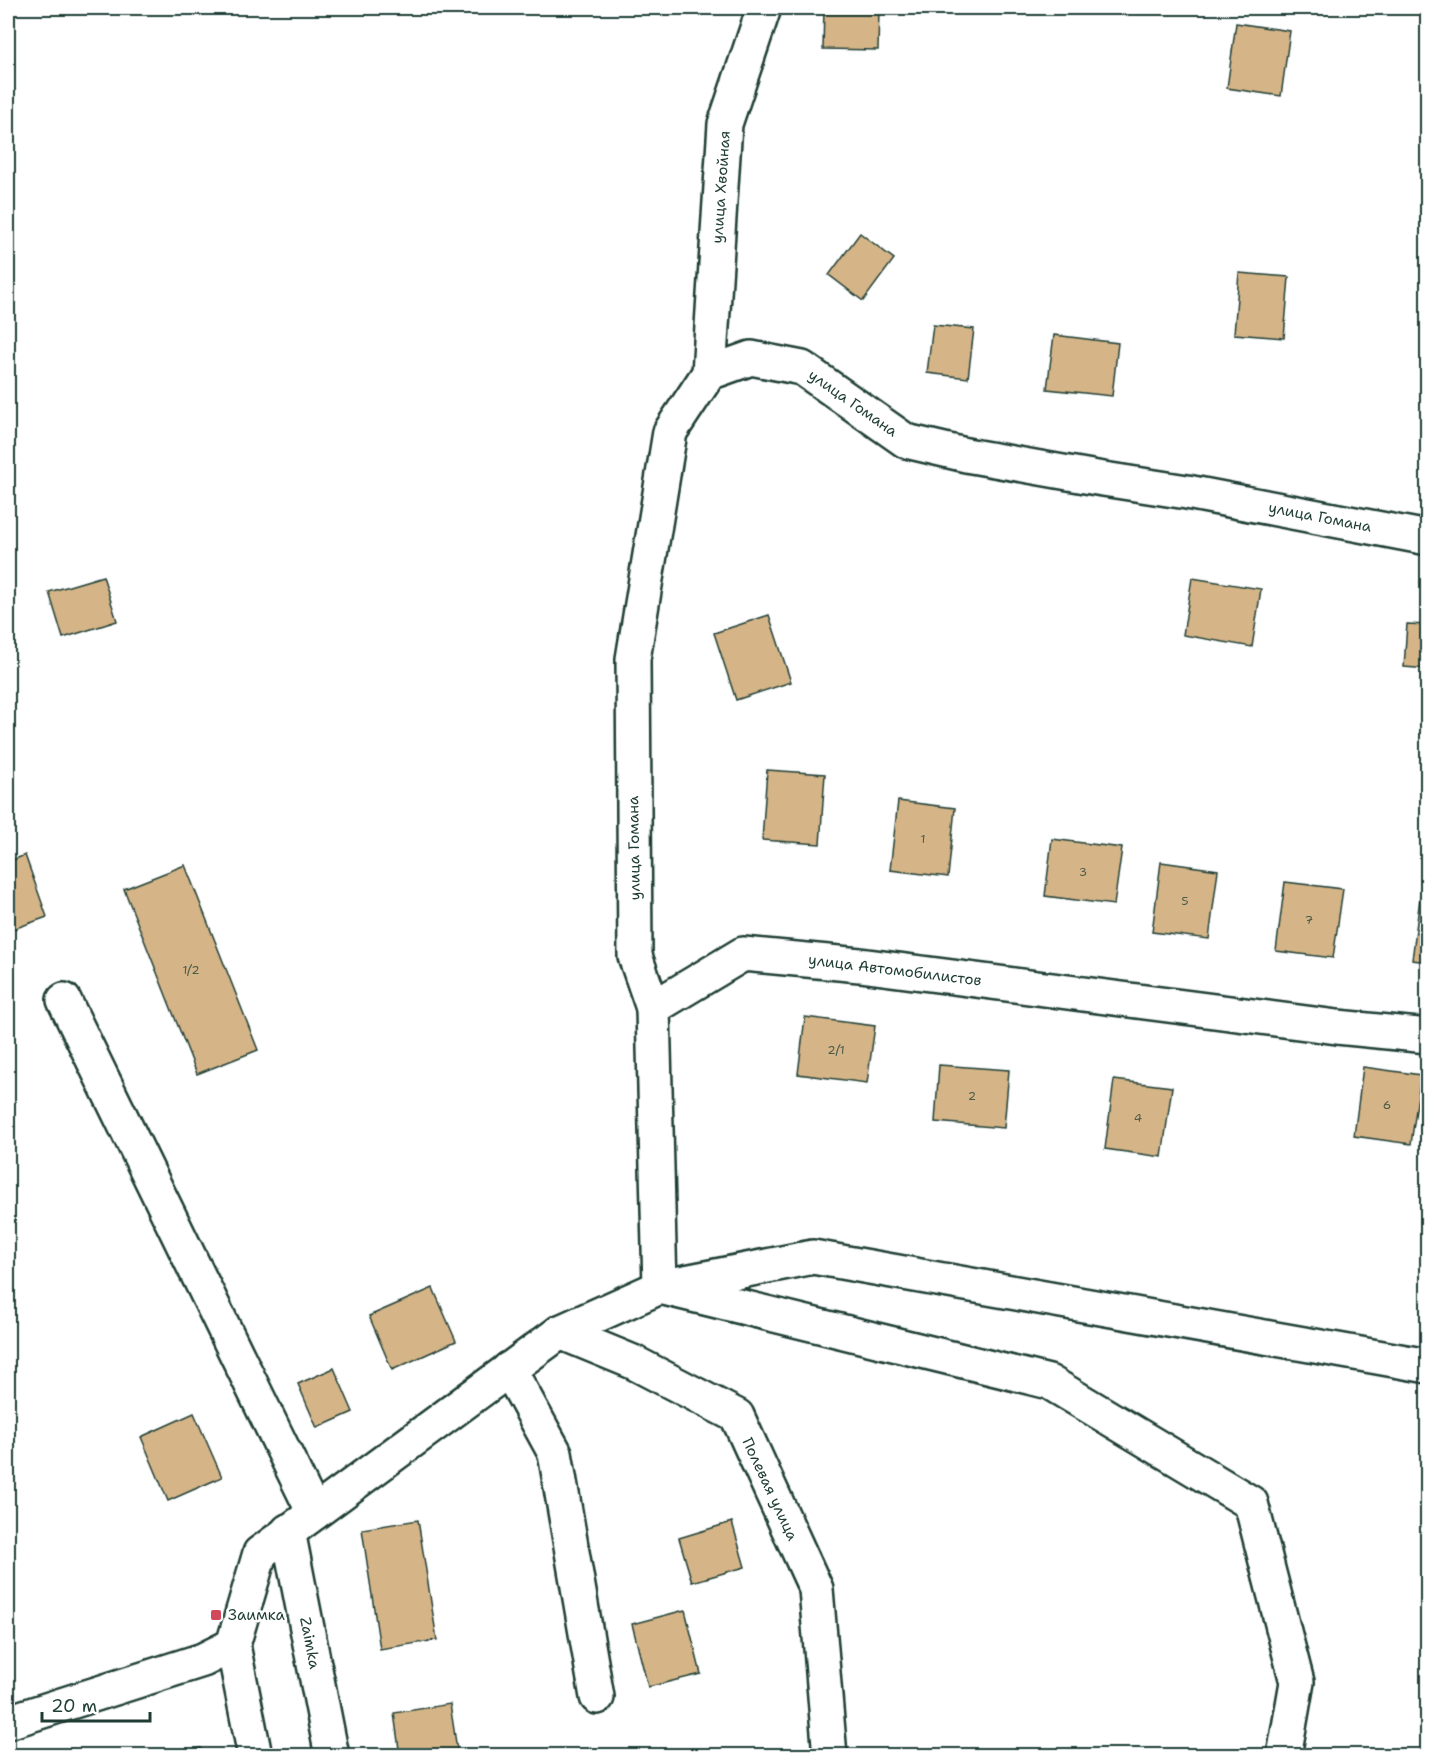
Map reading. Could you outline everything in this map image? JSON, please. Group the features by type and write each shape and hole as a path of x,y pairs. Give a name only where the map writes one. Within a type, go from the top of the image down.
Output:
{"street":[{"name":"улица Хвойная","path":"709,372 725,124 764,8"},
{"name":"улица Гомана","path":"652,1008 635,956 633,660 670,432 709,372 751,358 802,368 906,441 966,455 1187,492 1428,538"},
{"name":"улица Автомобилистов","path":"652,1008 743,954 860,965 1337,1027 1428,1036"},
{"path":"64,1000 314,1513"},
{"path":"652,1008 660,1287"},
{"path":"255,1755 233,1645 260,1553 560,1332 660,1287 813,1257 1428,1366"},
{"path":"660,1287 1050,1382 1251,1503 1297,1682 1284,1755"},
{"name":"Полевая улица","path":"560,1332 633,1362 736,1416 816,1589 830,1755"},
{"path":"509,1369 555,1453 597,1697"},
{"name":"Zaimka","path":"288,1531 332,1755"},
{"path":"8,1722 203,1660 233,1645"}],"building":[{"path":"824,8 879,8 878,50 823,49"},
{"path":"1236,23 1290,31 1281,96 1227,88"},
{"path":"860,233 894,259 863,301 829,275"},
{"path":"1239,273 1289,277 1284,338 1234,334"},
{"path":"933,325 974,329 968,378 927,373"},
{"path":"1054,335 1118,343 1112,396 1047,389"},
{"path":"103,576 117,621 63,638 49,592"},
{"path":"1192,578 1261,589 1252,647 1183,635"},
{"path":"769,615 791,682 736,700 714,633"},
{"path":"1407,624 1428,625 1428,669 1404,667"},
{"path":"767,770 825,774 820,844 762,840"},
{"path":"898,801 955,808 948,877 890,870"},
{"path":"1052,839 1122,848 1114,905 1045,896"},
{"path":"25,855 47,917 8,931 8,862"},
{"path":"1161,862 1218,870 1209,939 1152,932"},
{"path":"185,865 258,1050 197,1074 124,889"},
{"path":"1285,882 1343,889 1333,958 1276,951"},
{"path":"1421,890 1428,891 1428,962 1412,960"},
{"path":"805,1017 875,1026 867,1083 798,1074"},
{"path":"939,1065 1009,1070 1004,1128 935,1122"},
{"path":"1363,1067 1421,1075 1411,1144 1354,1136"},
{"path":"1114,1080 1172,1087 1162,1157 1105,1149"},
{"path":"433,1288 456,1341 392,1370 369,1316"},
{"path":"334,1368 353,1412 317,1428 298,1384"},
{"path":"194,1413 222,1477 168,1501 141,1437"},
{"path":"418,1520 437,1640 380,1649 362,1529"},
{"path":"732,1522 745,1567 692,1582 679,1538"},
{"path":"685,1610 701,1674 648,1687 632,1624"},
{"path":"450,1704 458,1756 400,1756 394,1713"},
{"path":"201,1748 202,1756 156,1756"}],"place":[{"name":"Заимка","path":"216,1615"}]}
